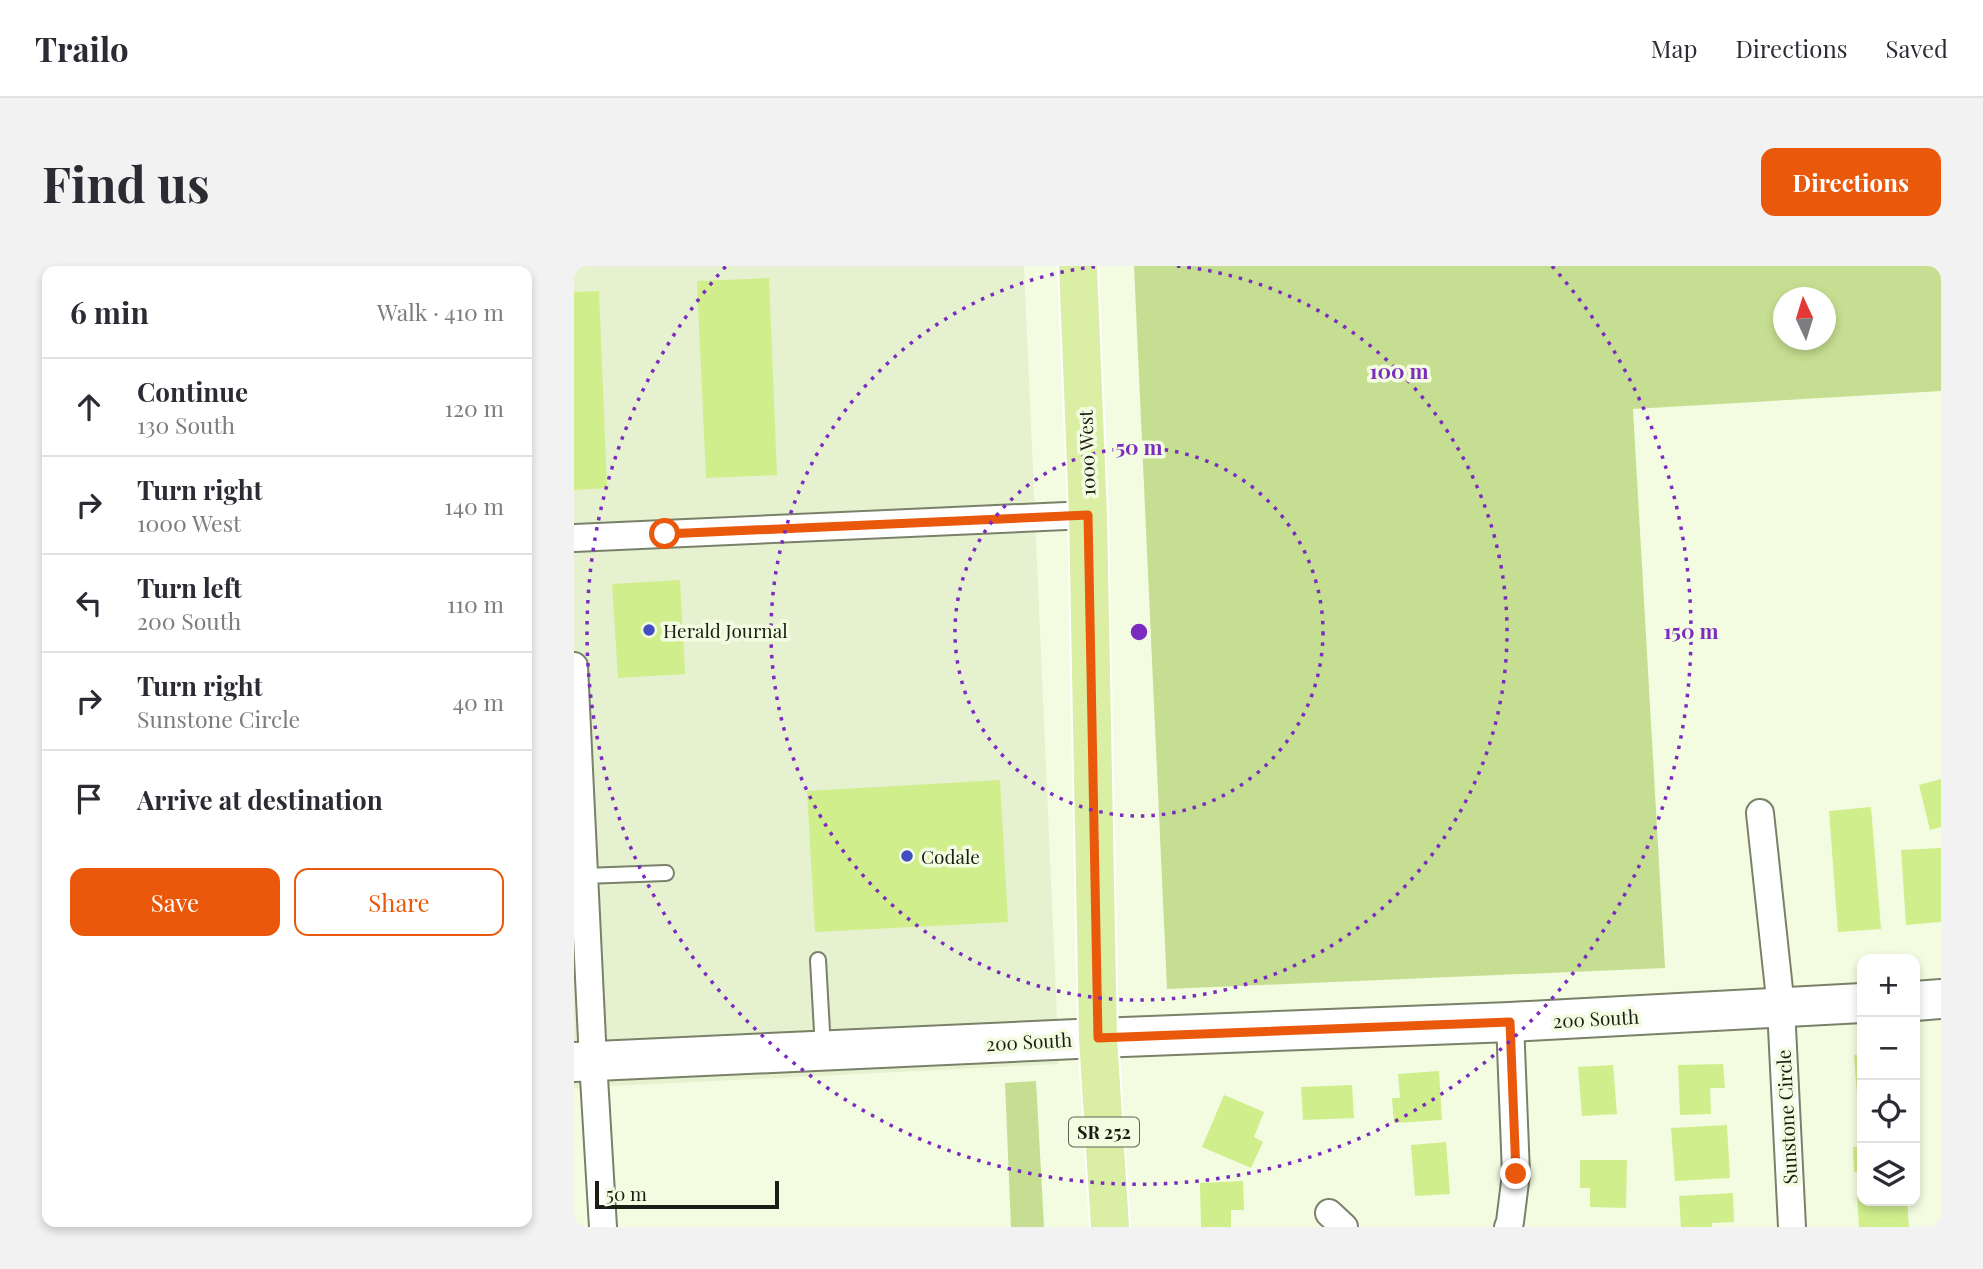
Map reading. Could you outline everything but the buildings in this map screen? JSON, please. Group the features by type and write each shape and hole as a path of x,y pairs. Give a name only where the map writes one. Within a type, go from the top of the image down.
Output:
{"main road":[{"name":"1000 West","path":"1078,266 1088,515 1098,1038 1110,1227"}],"street":[{"path":"574,538 1088,515"},
{"path":"574,666 584,876 583,1062 603,1227"},
{"name":"Sunstone Circle","path":"1760,813 1781,1008 1792,1227"},
{"path":"1920,1001 1941,999"},
{"name":"200 South","path":"583,1062 1510,1022 1857,1003"},
{"path":"1508,1227 1516,1174 1510,1022"}],"lane":[{"path":"584,876 666,873"},
{"path":"818,960 823,1051"}],"shaded area":[{"path":"574,266 1024,266 1059,1064 574,1088"}],"green space":[{"path":"1134,266 1941,266 1941,391 1633,409 1665,968 1167,989"},
{"path":"1036,1081 1044,1227 1011,1227 1005,1083"}],"place":[{"name":"Herald Journal","path":"649,630"},
{"name":"Codale","path":"907,856"}],"route":[{"path":"665,534 1088,515 1098,1038 1510,1022 1516,1174"}]}
